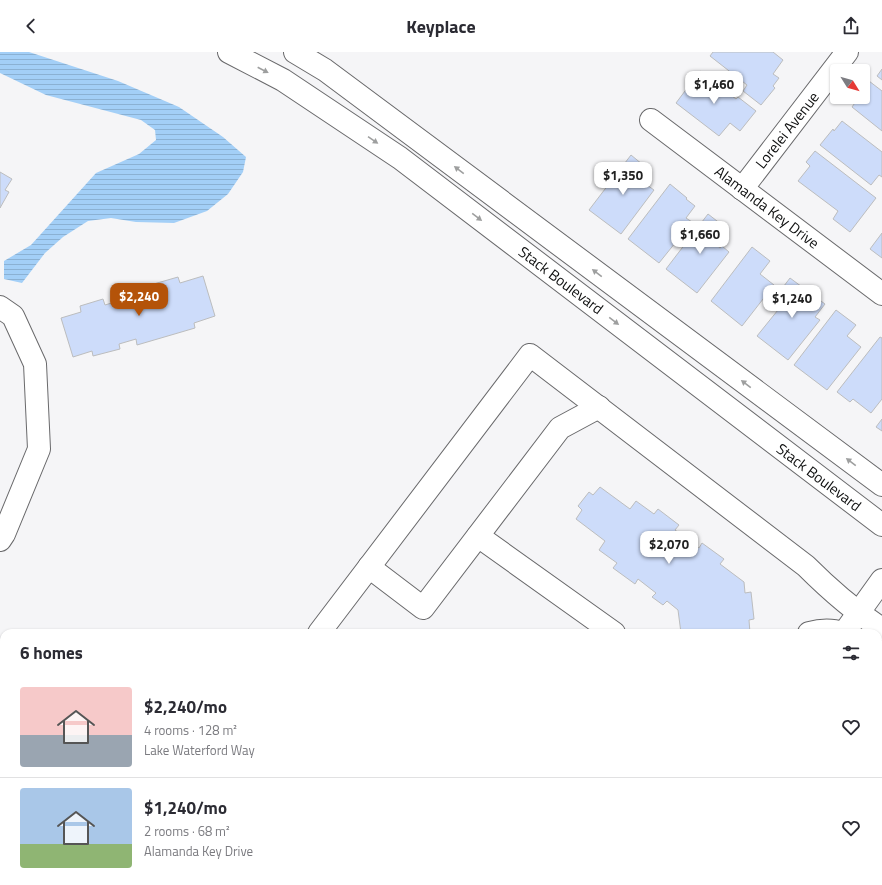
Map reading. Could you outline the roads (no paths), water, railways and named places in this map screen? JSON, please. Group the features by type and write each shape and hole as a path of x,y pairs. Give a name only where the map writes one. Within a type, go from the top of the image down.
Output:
{"street":[{"name":"Stack Boulevard","path":"229,52 283,80 400,158 882,525"},
{"name":"Stack Boulevard","path":"296,52 325,70 882,485"},
{"name":"Lorelei Avenue","path":"742,189 847,52"},
{"name":"Alamanda Key Drive","path":"651,120 882,294"},
{"path":"0,306 13,316 35,364 39,449 4,534 0,540"},
{"path":"322,629 530,355 806,566 858,613 880,629"},
{"path":"369,567 423,608 560,428 598,407"},
{"path":"478,536 608,629"},
{"path":"846,629 882,580"}],"water":[{"path":"0,52 29,52 118,81 179,107 223,137 246,157 243,172 228,194 207,211 174,223 136,222 111,218 88,221 63,237 45,253 22,283 4,279 4,261 31,245 96,173 139,154 156,140 155,130 141,120 46,95 0,73"}]}
